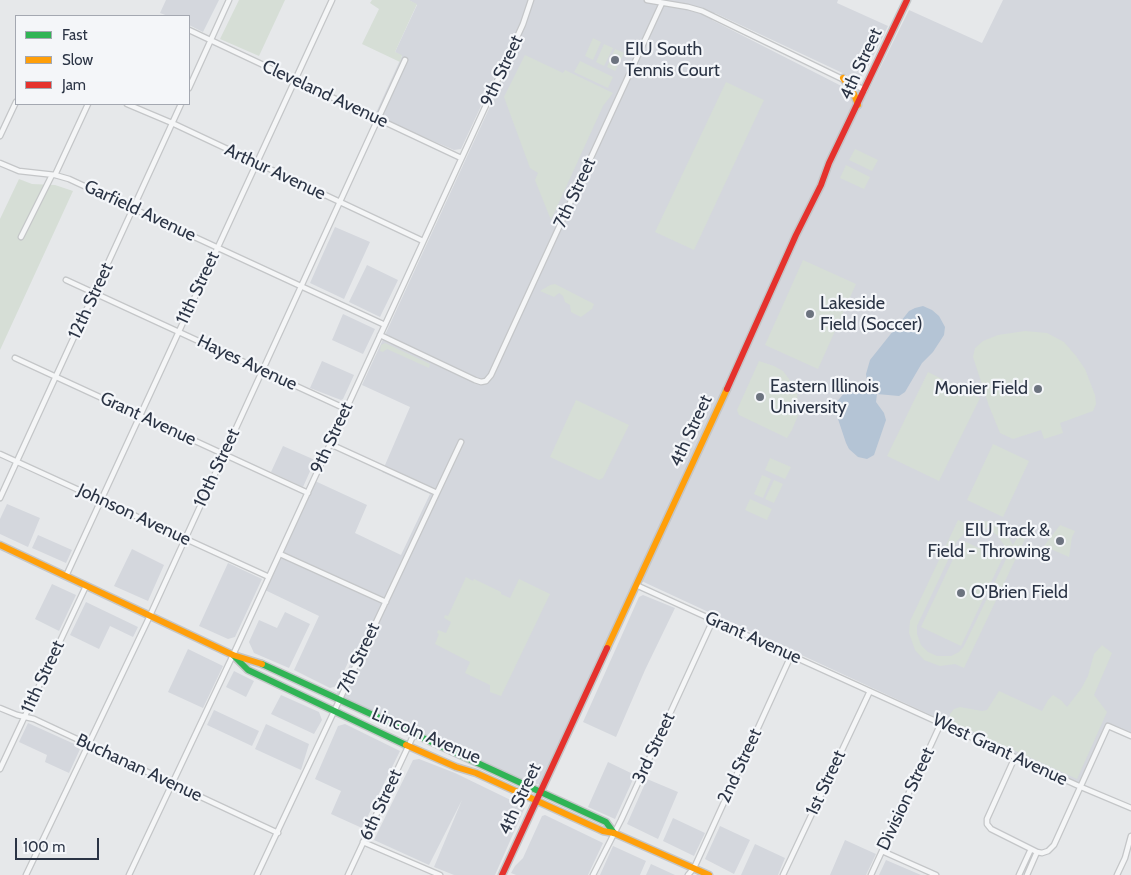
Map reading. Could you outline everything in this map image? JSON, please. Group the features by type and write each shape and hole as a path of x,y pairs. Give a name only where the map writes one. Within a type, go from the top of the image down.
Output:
{"main road":[{"name":"4th Street","path":"503,874 799,227 817,194 829,163 907,0"},
{"path":"843,78 854,94 858,105"},
{"name":"Lincoln Avenue","path":"0,545 233,655 255,661 606,822 614,833"},
{"name":"Lincoln Avenue","path":"233,655 248,670 335,712 456,767 476,773 603,831 614,833 709,875"}],"street":[{"path":"190,86 229,0"},
{"name":"11th Street","path":"66,576 294,78 332,0"},
{"name":"9th Street","path":"129,875 280,554 515,42 531,0"},
{"path":"647,0 702,11 865,90"},
{"name":"7th Street","path":"380,335 475,380 486,381 491,375 662,4"},
{"name":"Cleveland Avenue","path":"190,30 461,158"},
{"name":"10th Street","path":"26,875 150,616 405,60"},
{"path":"0,136 15,104"},
{"path":"21,237 88,105"},
{"name":"Arthur Avenue","path":"129,105 172,123 423,241"},
{"name":"12th Street","path":"0,498 181,105"},
{"name":"Garfield Avenue","path":"0,163 24,172 53,175 78,182 385,325"},
{"name":"Hayes Avenue","path":"66,280 346,409"},
{"name":"Grant Avenue","path":"15,358 308,493"},
{"name":"7th Street","path":"257,875 462,442"},
{"path":"330,444 437,492"},
{"name":"Johnson Avenue","path":"0,454 269,577"},
{"path":"280,554 386,602"},
{"name":"Grant Avenue","path":"636,585 870,690"},
{"name":"11th Street","path":"0,769 86,586"},
{"name":"3rd Street","path":"594,875 713,620"},
{"name":"2nd Street","path":"688,875 694,868 789,660 793,656"},
{"name":"West Grant Avenue","path":"870,690 1131,808"},
{"name":"1st Street","path":"783,875 870,690"},
{"name":"Buchanan Avenue","path":"0,708 34,719 278,833"},
{"name":"Division Street","path":"871,875 941,723"},
{"path":"1015,757 987,818 987,824 991,829 1037,852 1048,851 1054,845 1108,726 1131,736"},
{"name":"6th Street","path":"348,875 414,734"},
{"path":"1117,875 1125,858 1131,836"},
{"path":"364,842 440,875"},
{"path":"1019,875 1031,849"},
{"path":"882,851 936,875"},
{"path":"1027,875 1037,852"}],"shaded area":[{"path":"166,0 219,0 203,32 190,26 190,15 165,15 160,13"},
{"path":"239,0 285,0 259,56 220,39"},
{"path":"372,0 409,0 417,4 395,52 402,55 400,62 362,44 379,9 370,3"},
{"name":"Eastern Illinois University","path":"408,0 838,0 837,3 888,26 865,73 860,77 851,77 715,13 712,20 865,98 909,10 982,43 1003,0 1131,0 1131,734 1107,724 1080,784 635,578 540,784 530,785 336,695 356,651 352,654 337,686 330,688 294,670 319,616 265,590 315,481 367,505 355,533 401,555 430,494 382,472 410,407 362,385 516,50 509,46 461,149 454,150 382,119 375,115 402,56 395,52 417,5"},
{"name":"EIU South Tennis Court","path":"593,38 601,42 593,60 585,56"},
{"name":"EIU South Tennis Court","path":"604,44 613,48 604,66 596,62"},
{"name":"EIU South Tennis Court","path":"615,49 624,53 615,71 607,67"},
{"path":"525,55 563,73 565,70 613,93 603,106 551,220 535,180 538,173 530,168 504,97"},
{"path":"580,61 613,77 608,88 574,72"},
{"path":"726,82 764,100 694,250 655,232"},
{"path":"855,149 878,160 872,171 849,160"},
{"path":"846,165 870,177 864,189 840,178"},
{"path":"19,179 32,184 55,185 73,191 0,350 0,219"},
{"path":"335,227 370,242 344,299 310,283"},
{"name":"Lakeside Field (Soccer)","path":"803,260 856,284 818,369 765,345"},
{"path":"367,265 398,280 380,317 349,302"},
{"path":"555,284 594,304 592,309 581,317 571,312 570,305 565,302 563,296 559,293 554,297 540,291"},
{"path":"343,314 375,329 363,354 332,340"},
{"name":"Monier Field","path":"1025,331 1047,333 1064,342 1085,369 1095,395 1096,404 1093,411 1060,423 1063,433 1044,439 1041,430 1013,439 1000,433 973,357 975,348 983,341 998,335"},
{"path":"385,343 430,364 429,368 387,349 383,352 380,351 381,345"},
{"path":"322,361 354,375 343,399 341,400 310,388"},
{"path":"759,361 783,371 797,394 799,413 787,438 739,415 737,410"},
{"name":"Lakeside Field (Soccer)","path":"928,372 980,398 939,481 887,456"},
{"path":"576,400 629,425 603,478 599,480 550,457"},
{"path":"993,444 1029,461 1003,517 967,500"},
{"path":"283,446 315,460 303,487 271,472"},
{"path":"770,458 791,467 785,479 765,470"},
{"path":"762,475 771,479 763,498 754,494"},
{"path":"774,480 783,484 774,503 765,499"},
{"path":"750,499 772,509 767,520 745,510"},
{"path":"7,504 40,518 28,547 0,534 0,519"},
{"path":"958,520 965,523 976,520 993,522 1005,531 1013,545 1018,536 1025,539 964,668 955,664 940,666 924,660 915,650 909,633 910,621","holes":["976,528 990,530 998,536 1006,548 1006,559 964,646 959,652 951,656 937,656 928,652 921,645 917,634 917,626 957,541 967,531"]},
{"name":"EIU Track & Field - Throwing","path":"1060,525 1075,531 1072,537 1069,557 1044,546"},
{"path":"38,535 72,550 66,563 32,548"},
{"name":"O'Brien Field","path":"962,540 1002,559 961,646 921,627"},
{"path":"132,549 164,565 148,601 114,586"},
{"path":"228,563 262,579 235,637 228,639 199,626"},
{"path":"466,577 473,581 474,579 510,598 519,579 550,594 501,696 490,692 490,685 465,673 470,662 435,644 439,634 437,633 438,630 446,633 451,622 444,618 445,615 448,616"},
{"path":"52,584 76,595 59,631 35,619"},
{"path":"643,595 675,608 616,737 583,722 639,597"},
{"path":"86,602 138,627 133,637 110,626 99,649 70,635"},
{"path":"285,612 310,624 289,668 254,653 249,642 259,620 277,628"},
{"path":"1102,645 1112,653 1094,695 1107,712 1077,779 950,721 950,714 954,709 960,707 982,711 987,710 999,691 1042,711 1053,695 1067,707 1081,689 1088,676 1094,654"},
{"path":"188,649 223,666 203,708 168,692"},
{"path":"234,671 254,681 246,697 226,687"},
{"path":"281,695 319,712 322,720 314,734 271,714"},
{"path":"214,710 259,731 252,746 207,725"},
{"path":"28,723 81,747 69,773 45,762 47,755 19,742"},
{"path":"266,724 309,744 301,770 255,749"},
{"path":"345,724 400,751 362,828 331,814 341,791 315,779 338,726"},
{"path":"419,759 455,773 525,807 495,875 454,875 434,867 462,800 429,865 374,840 413,760"},
{"path":"608,762 635,775 615,819 588,807"},
{"path":"647,779 678,792 658,839 627,824"},
{"path":"545,815 603,843 588,875 516,875 511,873 523,858 542,816"},
{"path":"673,818 705,833 694,856 663,841"},
{"path":"720,826 750,840 734,874 705,859"},
{"path":"845,840 876,854 866,875 830,875"},
{"path":"755,844 785,858 778,875 741,875"},
{"path":"613,846 646,861 640,875 600,875"},
{"path":"886,860 921,875 879,875"},
{"path":"651,864 675,875 646,875"}],"water":[{"path":"923,306 939,316 945,327 944,335 933,352 922,363 905,392 899,396 877,394 876,402 884,413 886,420 874,455 867,459 858,457 849,449 846,443 836,413 836,403 850,389 868,388 866,374 870,360 909,311"}],"traffic: fast":[{"path":"234,656 248,670 406,745"},
{"path":"262,664 606,822 614,833"}],"traffic: slow":[{"path":"843,78 854,94 858,105"},
{"path":"607,648 727,389"},
{"path":"0,545 233,655 262,664"},
{"path":"406,745 456,767 476,773 603,831 614,833 709,875"}],"traffic: jam":[{"path":"727,389 796,235 821,185 829,163 907,0"},
{"path":"502,875 607,648"}],"place":[{"name":"EIU South Tennis Court","path":"615,60"},
{"name":"Lakeside Field (Soccer)","path":"810,314"},
{"name":"Monier Field","path":"1038,389"},
{"name":"Eastern Illinois University","path":"760,397"},
{"name":"EIU Track & Field - Throwing","path":"1060,541"},
{"name":"O'Brien Field","path":"961,593"}]}
